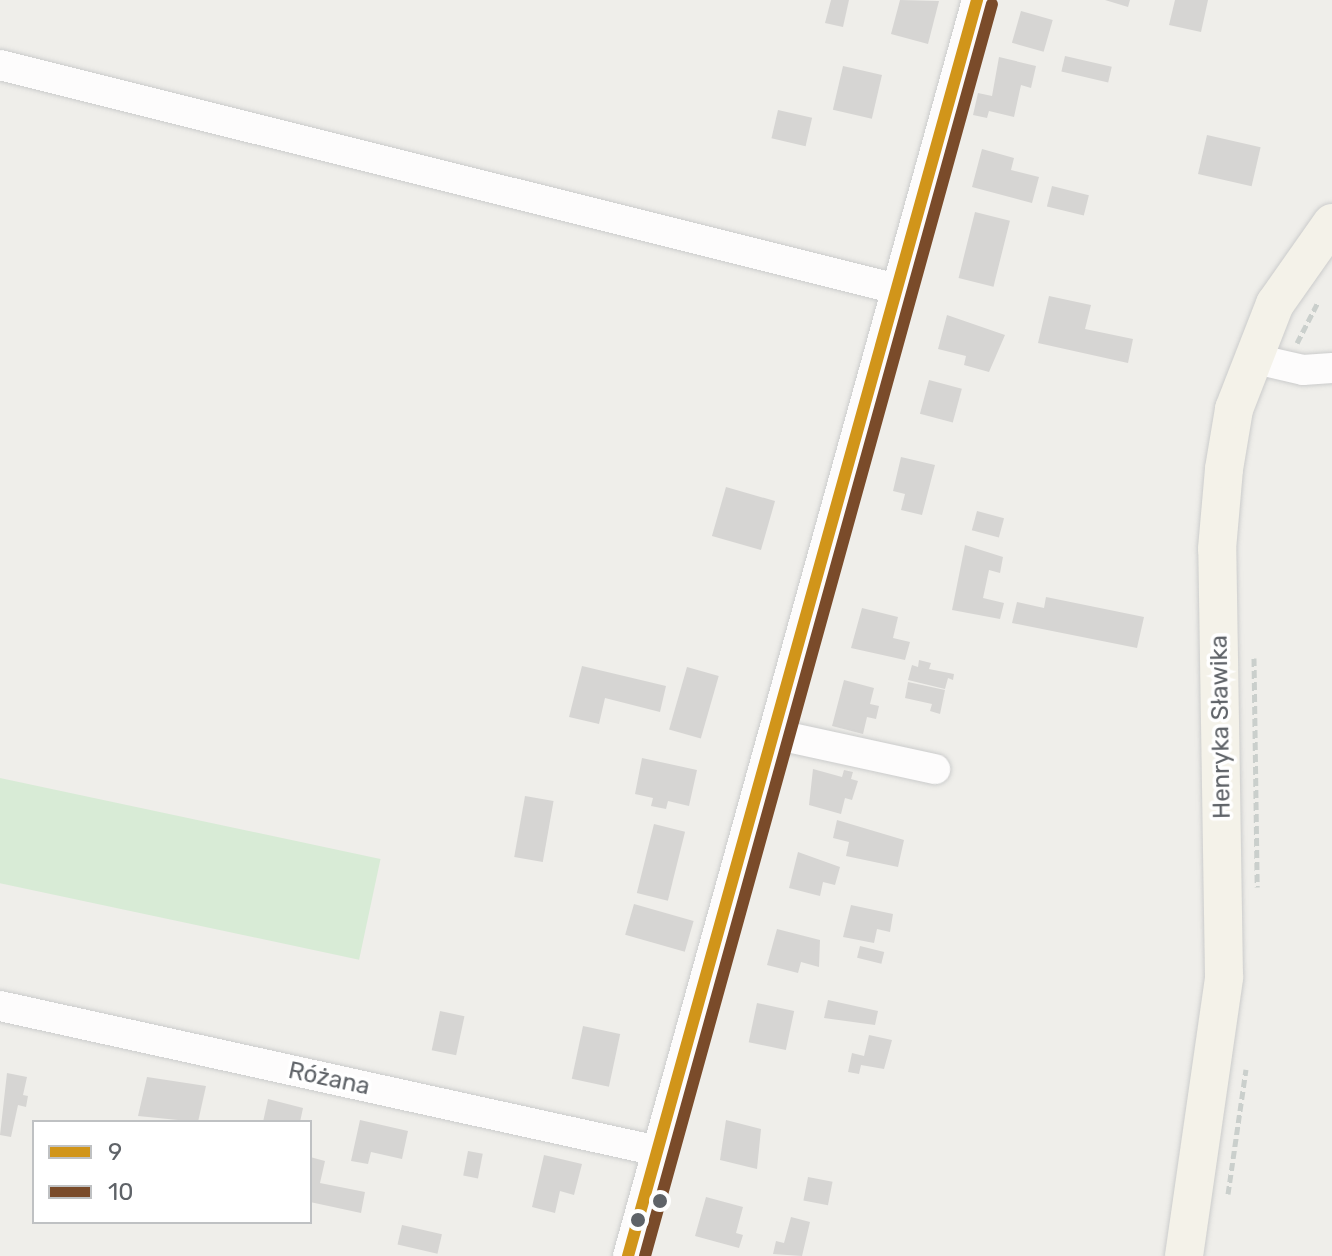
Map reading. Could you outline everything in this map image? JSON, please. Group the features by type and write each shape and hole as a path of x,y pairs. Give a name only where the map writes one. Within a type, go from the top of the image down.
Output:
{"main road":[{"name":"Henryka Sławika","path":"1184,1256 1224,977 1217,549 1226,454 1268,361 1275,304 1332,223"}],"street":[{"path":"628,1256 977,0"},
{"path":"0,65 897,289"},
{"path":"1268,361 1332,368"},
{"path":"774,734 935,769"},
{"name":"Różana","path":"0,1006 658,1151"}],"path":[{"path":"1268,361 1322,293"},
{"path":"1253,650 1260,840 1256,901"},
{"path":"1226,1209 1247,1054"}],"green space":[{"path":"0,778 380,859 359,960 0,883"}],"building":[{"path":"831,0 849,0 843,27 825,23"},
{"path":"900,0 939,1 928,44 891,34"},
{"path":"1105,0 1130,0 1128,7"},
{"path":"1175,0 1208,0 1201,32 1169,25"},
{"path":"1021,11 1053,20 1044,52 1012,43"},
{"path":"1065,56 1112,67 1108,82 1061,72"},
{"path":"999,57 1036,66 1031,88 1021,85 1014,117 989,111 987,118 973,115 978,93 992,96"},
{"path":"843,66 882,75 872,119 833,110"},
{"path":"778,110 812,118 806,146 771,138"},
{"path":"1207,135 1261,147 1252,186 1198,174"},
{"path":"982,149 1014,158 1011,170 1039,177 1032,203 972,187"},
{"path":"1052,186 1089,195 1084,216 1047,206"},
{"path":"975,212 1010,221 993,287 959,278"},
{"path":"1049,296 1091,305 1085,329 1133,339 1128,363 1038,343"},
{"path":"947,315 1005,335 989,372 964,365 966,356 938,349"},
{"path":"929,380 962,389 953,423 920,414"},
{"path":"901,457 935,465 922,515 901,510 905,494 893,491"},
{"path":"726,487 775,501 761,550 712,536"},
{"path":"977,511 1004,518 999,538 972,530"},
{"path":"965,545 1003,557 1000,573 989,570 983,598 1004,603 1000,619 952,610"},
{"path":"1046,597 1144,617 1137,648 1012,623 1017,602 1044,608"},
{"path":"862,608 898,617 893,638 910,642 905,660 851,648"},
{"path":"919,660 931,663 929,669 954,674 953,680 948,678 945,689 908,680 912,665 918,667"},
{"path":"582,666 666,686 660,712 605,698 599,724 569,717"},
{"path":"687,667 719,676 701,739 669,729"},
{"path":"844,680 874,688 870,704 879,706 876,719 867,717 863,734 832,726"},
{"path":"908,682 945,690 940,714 930,711 932,704 905,698"},
{"path":"642,758 697,770 689,806 668,801 666,809 651,806 653,798 635,794"},
{"path":"813,769 842,777 844,770 853,772 851,779 858,781 852,800 845,798 841,814 809,805"},
{"path":"525,796 554,801 543,862 514,857"},
{"path":"837,820 904,840 898,867 846,856 849,842 833,838"},
{"path":"654,824 685,832 668,901 637,893"},
{"path":"798,852 840,867 835,885 823,882 820,896 789,888"},
{"path":"634,904 694,921 685,952 625,935"},
{"path":"851,905 893,914 890,932 877,929 874,943 843,937"},
{"path":"777,929 820,940 819,967 801,962 798,973 767,965"},
{"path":"860,946 884,952 881,964 857,958"},
{"path":"828,1000 878,1011 875,1025 824,1018"},
{"path":"757,1003 794,1011 786,1050 749,1042"},
{"path":"440,1011 464,1016 456,1055 432,1050"},
{"path":"583,1026 620,1034 609,1087 572,1079"},
{"path":"869,1035 892,1040 884,1069 861,1065 859,1074 848,1072 852,1053 864,1056"},
{"path":"7,1073 27,1077 23,1095 28,1096 26,1107 18,1105 11,1137 0,1135"},
{"path":"147,1077 206,1086 198,1120 138,1116"},
{"path":"268,1099 303,1108 300,1120 263,1120"},
{"path":"360,1120 408,1131 402,1159 371,1152 368,1164 351,1161"},
{"path":"726,1120 761,1129 757,1169 720,1160"},
{"path":"468,1151 483,1154 478,1178 463,1176"},
{"path":"544,1155 582,1164 574,1195 560,1191 555,1213 532,1207"},
{"path":"312,1158 325,1161 320,1183 365,1192 361,1213 312,1202"},
{"path":"808,1177 833,1182 828,1205 803,1201"},
{"path":"706,1197 743,1207 736,1233 743,1235 739,1248 695,1236"},
{"path":"791,1217 810,1222 802,1256 773,1254 776,1241 784,1243"},
{"path":"402,1225 442,1234 437,1254 398,1244"}],"transit line":[{"name":"9","path":"628,1256 977,0"},
{"name":"10","path":"645,1256 992,4"}]}
